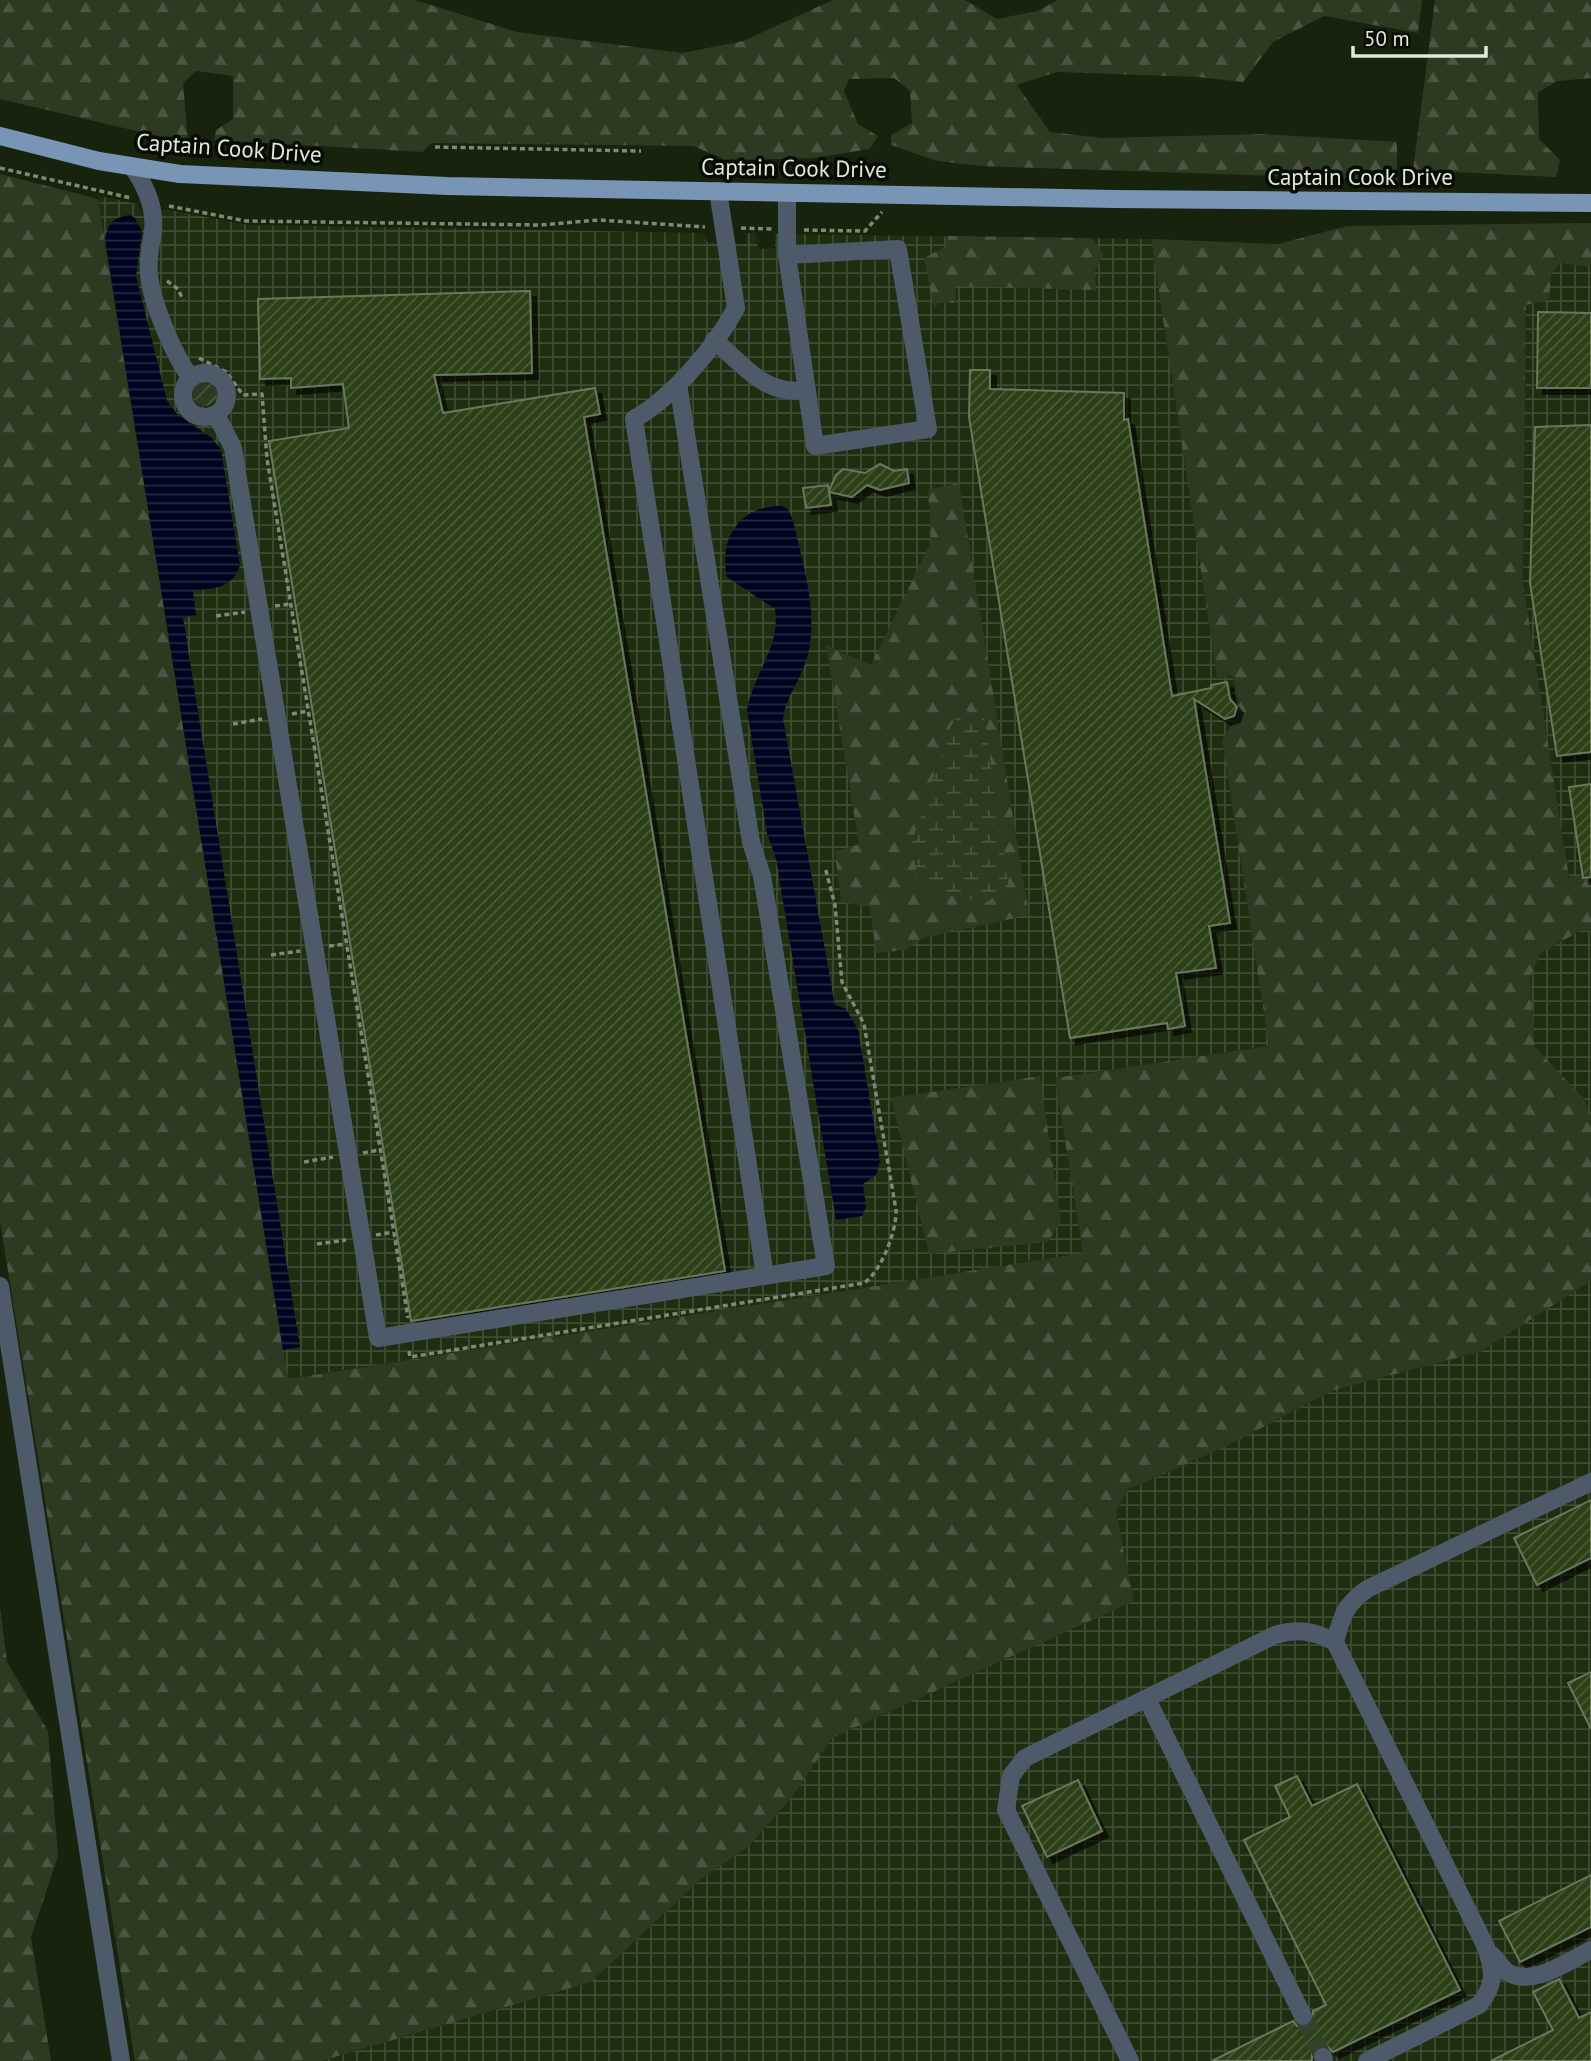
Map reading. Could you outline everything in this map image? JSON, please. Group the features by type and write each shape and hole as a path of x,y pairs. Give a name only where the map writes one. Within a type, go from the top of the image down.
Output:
{"main road":[{"name":"Captain Cook Drive","path":"0,136 180,174 447,186 898,195 1591,203"}],"lane":[{"path":"132,166 150,202 153,229 149,274 181,366 191,378"},
{"path":"718,191 736,308 678,384 661,401 634,419 765,1276"},
{"path":"787,193 787,256 815,446 928,429 898,249 787,256"},
{"path":"714,340 767,386 788,393 807,390"},
{"path":"203,373 221,379 227,398 216,414 197,415 187,407 184,389 191,378 203,373"},
{"path":"216,414 233,448 378,1338 826,1266 762,876 751,842 678,384"},
{"path":"0,1286 121,2061"},
{"path":"1335,1642 1348,1603 1367,1589 1591,1482"},
{"path":"1129,2061 1006,1810 1011,1776 1025,1758 1275,1635 1294,1629 1317,1632 1335,1642 1486,1947 1495,1972 1489,1992 1479,2005 1367,2061"},
{"path":"1147,1699 1303,2016"},
{"path":"1486,1947 1506,1971 1521,1977 1539,1975 1591,1950"}],"path":[{"path":"435,147 641,151"},
{"path":"0,168 246,221 540,225 599,220 724,228 864,232 898,195"},
{"path":"194,355 226,372 243,395 262,394 267,459 409,1325"},
{"path":"270,607 291,604"},
{"path":"216,616 250,611"},
{"path":"286,715 309,711"},
{"path":"233,724 268,718"},
{"path":"324,947 346,944"},
{"path":"271,955 305,950"},
{"path":"357,1154 380,1150"},
{"path":"304,1162 338,1157"},
{"path":"370,1236 394,1232"},
{"path":"317,1244 351,1239"}],"shaded area":[{"path":"98,196 137,204 143,214 161,217 164,209 248,225 704,233 707,242 746,244 746,233 756,233 758,249 775,248 775,234 1151,239 1217,677 1233,676 1240,710 1222,740 1269,1046 1055,1078 1083,1253 287,1379"},
{"path":"1527,245 1591,245 1591,874 1569,878 1523,583"},
{"path":"1580,931 1591,931 1591,1125 1584,1100 1535,1047 1530,977 1541,953"},
{"path":"1591,1281 1591,2061 321,2061 591,1982 700,1880 749,1846 793,1796 832,1738 1134,1601 1116,1511 1129,1489 1223,1448 1334,1390 1480,1352"}],"green space":[{"path":"0,0 415,0 517,32 682,53 743,41 833,0 965,0 997,19 1037,11 1058,0 1422,0 1418,33 1324,16 1273,42 1243,82 1198,77 1057,72 1017,85 1050,132 1103,138 1260,134 1397,142 1397,180 981,166 937,161 891,145 891,135 912,123 910,91 894,78 849,79 844,91 858,124 878,136 870,149 814,158 726,160 693,146 431,143 423,152 214,140 216,130 233,119 233,76 196,71 183,83 188,141 175,140 0,99"},
{"path":"1435,0 1591,0 1591,78 1558,81 1538,92 1539,139 1560,160 1556,177 1413,170"},
{"path":"0,174 98,199 288,1379 1083,1253 1055,1078 1269,1046 1222,740 1240,710 1233,676 1217,678 1151,239 1278,244 1347,226 1591,223 1591,267 1560,263 1551,275 1549,300 1526,305 1523,583 1569,877 1591,874 1591,931 1580,931 1541,953 1530,977 1535,1047 1585,1100 1591,1125 1591,1281 1480,1352 1334,1390 1223,1448 1129,1489 1116,1511 1134,1601 832,1738 793,1796 749,1846 700,1880 591,1982 321,2061 135,2061 0,1221"},
{"path":"948,236 1092,238 1104,255 1095,270 1096,290 956,286 955,303 939,303 934,308 924,258 945,247"},
{"path":"205,382 216,389 217,394 210,405 205,406 194,399 193,394 200,383"},
{"path":"959,483 1029,915 923,938 906,950 876,953 870,907 841,902 835,852 859,844 826,645 871,665 931,542 928,490","holes":["984,718 1008,884 987,902 918,882 912,842 951,726"]},
{"path":"962,709 984,718 1008,884 986,902 940,894 918,882 912,842 951,726"},
{"path":"1040,1076 1061,1221 1048,1242 929,1254 891,1098"},
{"path":"0,1606 7,1662 48,1731 58,1856 31,1937 51,2061 0,2061"}],"water":[{"path":"130,215 135,218 142,231 136,276 167,401 178,415 212,438 221,450 240,565 228,583 193,591 196,615 183,618 300,1347 283,1350 105,240 112,222"},
{"path":"782,506 788,509 793,520 811,610 805,664 786,705 783,719 835,1005 846,1009 858,1030 880,1161 876,1175 863,1184 866,1207 862,1216 836,1220 776,859 767,833 747,710 774,636 775,609 727,577 725,563 729,538 744,518 754,511"}],"building":[{"path":"530,291 532,373 434,375 443,413 595,388 600,414 584,417 725,1271 411,1321 269,441 349,428 343,384 291,388 291,378 260,379 258,299"},
{"path":"1538,312 1591,313 1591,388 1537,388"},
{"path":"970,370 990,370 990,389 1124,393 1124,420 1128,419 1172,696 1227,682 1230,699 1237,707 1234,716 1225,719 1194,699 1230,923 1209,926 1216,968 1176,973 1185,1026 1168,1029 1167,1023 1070,1038 969,417"},
{"path":"1591,425 1591,752 1557,756 1530,583 1535,427"},
{"path":"880,464 894,471 907,469 909,483 880,490 867,485 852,497 829,492 831,505 806,508 803,488 828,485 829,491 836,475 843,469 865,473"},
{"path":"1591,784 1591,877 1583,878 1569,787"},
{"path":"1591,1500 1591,1558 1537,1585 1514,1538"},
{"path":"1591,1672 1591,1729 1568,1683"},
{"path":"1297,1776 1312,1806 1357,1784 1460,1990 1333,2052 1327,2046 1320,2046 1312,2053 1312,2061 1212,2061 1293,2021 1297,2026 1307,2026 1313,2022 1313,2011 1326,2005 1244,1840 1290,1817 1275,1786"},
{"path":"1078,1780 1102,1831 1047,1857 1022,1806"},
{"path":"1591,1875 1591,1927 1520,1962 1499,1921"},
{"path":"1559,1979 1579,2018 1591,2012 1591,2061 1491,2061 1553,2030 1533,1992"}],"tunnel":[{"path":"1303,2016 1323,2057"}]}
